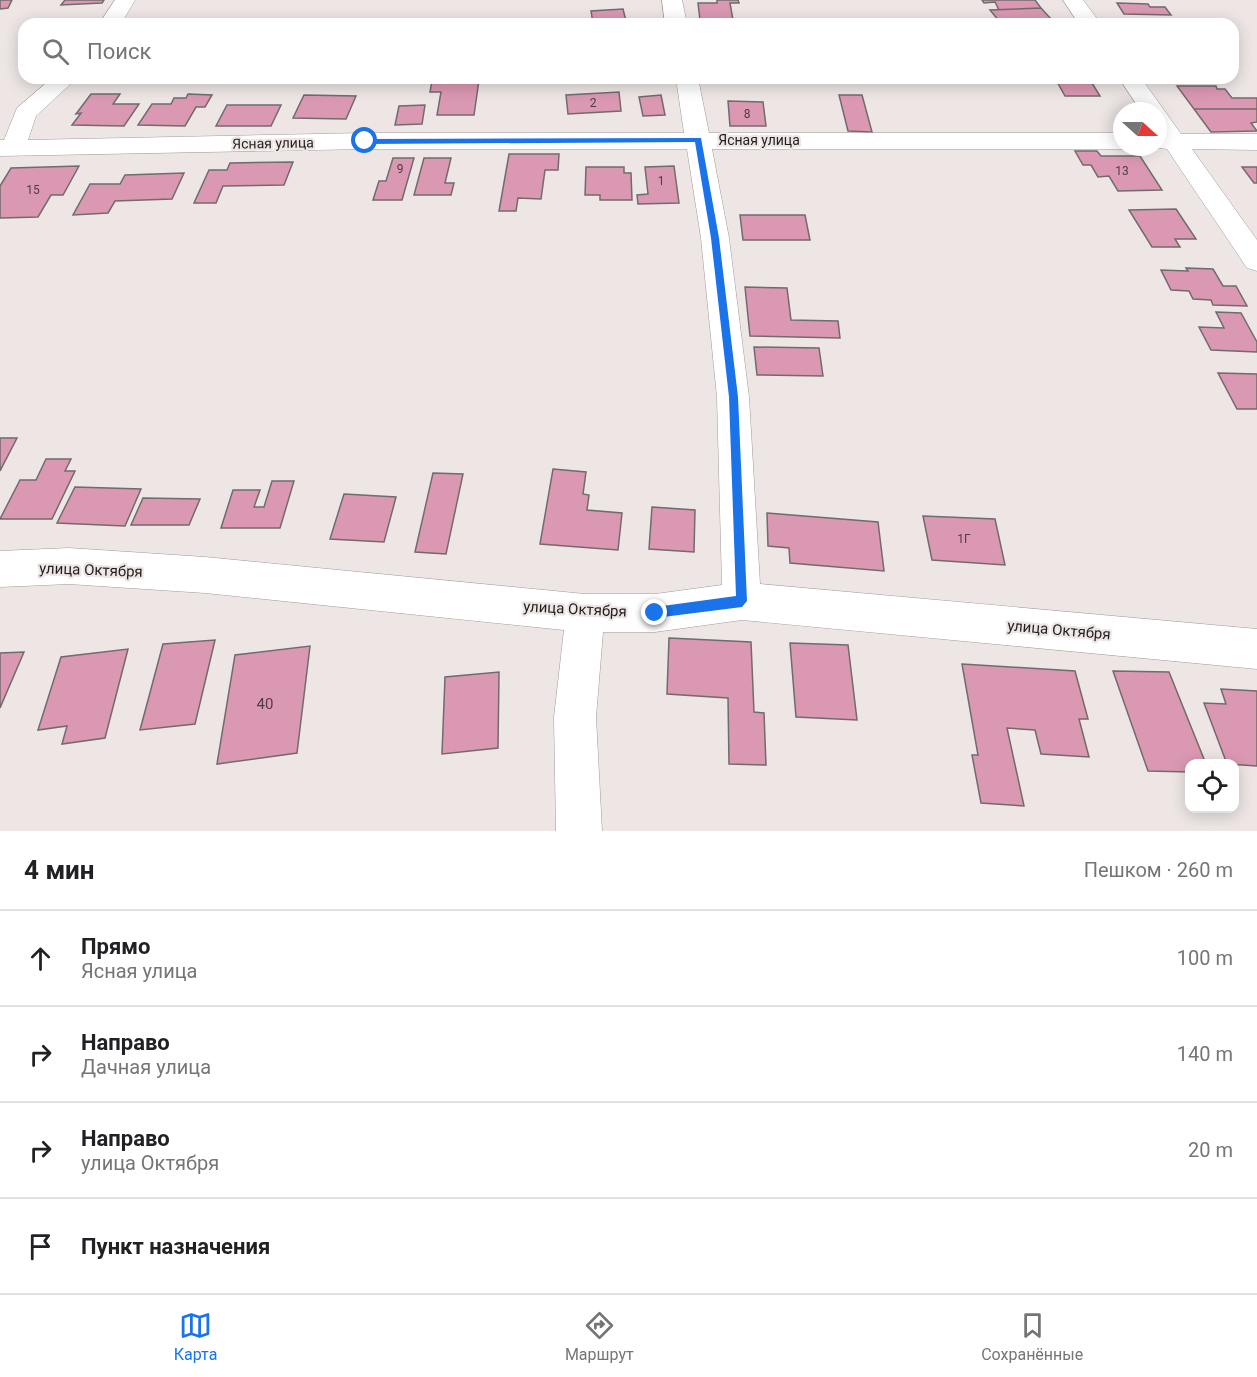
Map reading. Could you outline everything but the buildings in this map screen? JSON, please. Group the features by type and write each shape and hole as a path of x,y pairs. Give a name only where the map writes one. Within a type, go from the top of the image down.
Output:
{"street":[{"path":"114,18 125,0"},
{"path":"672,0 675,18"},
{"path":"1073,0 1086,18"},
{"path":"7,147 25,113 59,84"},
{"path":"688,84 715,238 733,397 742,601"},
{"path":"1134,84 1147,102"},
{"name":"Ясная улица","path":"7,147 699,140 1113,141"},
{"path":"1167,142 1257,142"},
{"path":"1167,142 1257,261"},
{"name":"улица Октября","path":"0,569 69,566 193,574 585,613 655,613 742,601 1257,649"},
{"path":"579,831 575,717 585,613"}],"route":[{"path":"365,141 699,140 715,238 733,397 742,601 655,613"}]}
